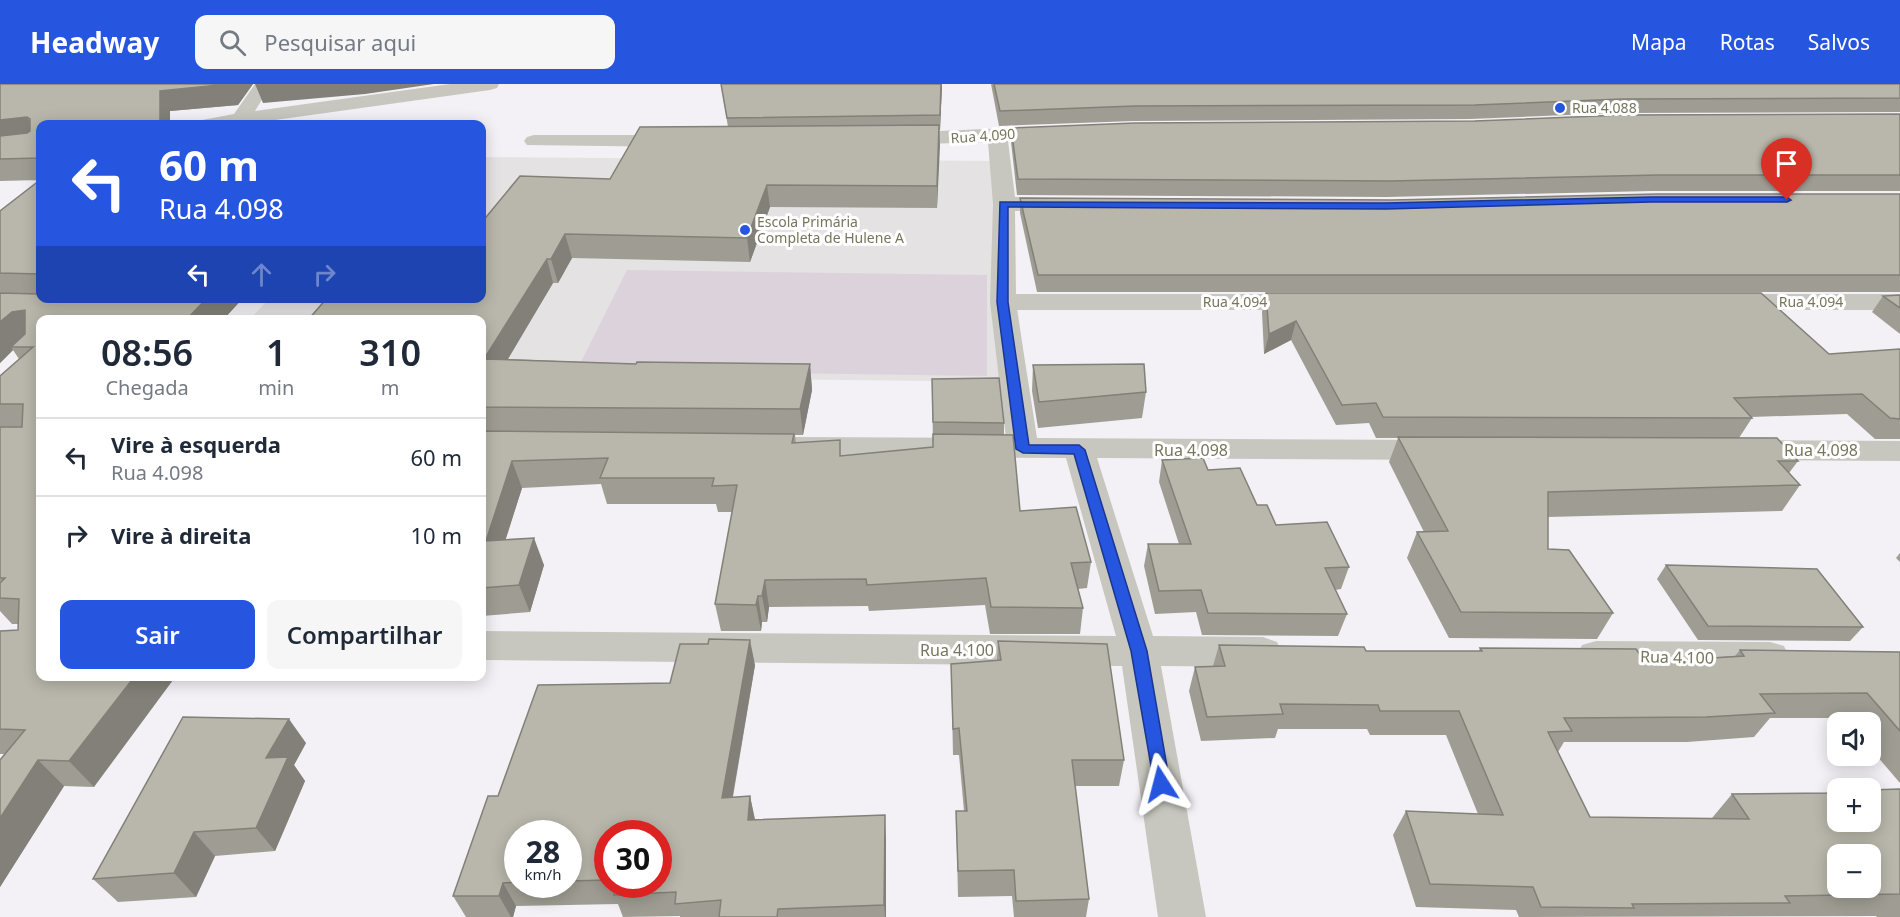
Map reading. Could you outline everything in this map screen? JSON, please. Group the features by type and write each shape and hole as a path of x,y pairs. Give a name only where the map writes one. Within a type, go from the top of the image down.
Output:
{"street":[{"path":"260,85 242,120 286,119 490,84"},
{"name":"Rua 4.090","path":"873,139 958,138 1076,131"},
{"path":"997,134 1004,204 1003,302 1023,449"},
{"path":"534,141 694,141"},
{"path":"1004,204 1087,204"},
{"name":"Rua 4.094","path":"1003,302 1334,302"},
{"name":"Rua 4.094","path":"1698,303 1900,302"},
{"name":"Rua 4.098","path":"764,447 1472,450"},
{"path":"1079,450 1139,651 1182,917"},
{"name":"Rua 4.098","path":"1710,450 1900,451"},
{"name":"Rua 4.100","path":"486,646 1294,653"},
{"name":"Rua 4.100","path":"1567,656 1805,658"}],"shaded area":[{"name":"Escola Primária Completa de Hulene A","path":"486,157 999,161 1027,382 486,376 486,315 254,315 265,303 486,303"},
{"path":"627,270 987,275 987,376 577,370"}],"building":[{"path":"0,84 229,84 160,91 160,120 36,120 36,158 0,159 0,136 27,133 30,131 30,119 27,117 0,120"},
{"path":"721,84 941,84 940,115 727,118"},
{"path":"994,84 1900,84 1900,98 1622,99 1475,105 1135,106 1000,111"},
{"path":"1900,114 1900,175 1658,175 1390,181 1018,179 1011,128 1135,123 1475,121 1622,115"},
{"path":"939,125 937,186 767,185 747,238 565,234 551,259 547,259 486,356 486,315 312,315 323,303 486,303 486,217 520,176 610,179 640,127"},
{"path":"36,183 36,274 0,273 0,211"},
{"path":"1658,194 1900,194 1900,275 1038,275 1020,198 1391,200"},
{"path":"0,293 36,294 36,303 202,303 191,315 36,315 36,681 131,681 69,761 38,760 0,818 0,760 25,730 0,729 0,631 18,630 19,599 0,598 0,583 5,578 0,578 0,427 22,427 23,404 0,404 0,376 33,347 11,347 25,334 25,310 12,312 0,322"},
{"path":"1266,293 1761,293 1829,354 1900,349 1900,419 1890,418 1862,394 1734,398 1752,418 1383,417 1376,403 1342,405 1296,321 1269,334"},
{"path":"1900,295 1900,308 1883,296"},
{"path":"486,359 636,364 637,362 810,364 800,409 486,407"},
{"path":"1144,364 1146,392 1039,402 1033,365"},
{"path":"999,378 1004,423 933,422 932,379"},
{"path":"486,431 794,434 792,443 840,440 840,456 933,447 933,434 1013,435 1020,511 1076,507 1091,562 1071,563 1083,608 991,607 986,578 867,585 866,579 765,580 762,596 758,596 756,605 715,604 737,485 712,486 714,478 600,478 608,458 512,461 486,541"},
{"path":"1398,437 1777,438 1798,461 1778,461 1800,485 1548,492 1548,549 1569,550 1613,613 1461,612 1417,532 1448,531"},
{"path":"1203,458 1208,470 1240,468 1257,505 1267,505 1276,525 1327,522 1349,567 1325,568 1347,614 1208,613 1201,590 1159,591 1148,544 1191,544 1162,460"},
{"path":"534,538 519,585 486,588 486,541"},
{"path":"1666,565 1817,569 1863,627 1708,626"},
{"path":"709,639 750,640 722,798 750,796 748,820 885,815 884,905 778,909 777,917 719,917 721,900 675,904 676,892 672,892 672,820 594,820 594,880 582,881 582,820 504,820 504,883 499,896 453,896 488,796 498,796 538,685 670,683 680,644 708,644"},
{"path":"998,641 1107,644 1124,760 1072,760 1089,899 1016,901 1014,870 958,871 956,811 967,811 959,728 953,729 951,664 1001,660"},
{"path":"1219,645 1364,647 1366,651 1482,651 1480,648 1636,649 1645,662 1744,656 1740,650 1900,652 1900,731 1867,693 1760,694 1775,713 1706,717 1564,718 1572,731 1548,732 1590,817 1749,819 1732,794 1827,793 1827,832 1881,832 1881,790 1900,789 1900,894 1881,894 1881,844 1827,844 1827,895 1785,896 1790,903 1632,904 1634,908 1541,907 1533,887 1430,884 1406,811 1503,815 1459,711 1380,711 1378,705 1280,704 1283,714 1207,717 1195,667 1225,666"},
{"path":"183,717 289,719 266,758 288,757 256,828 194,832 174,873 93,879"}],"place":[{"name":"Rua 4.088","path":"1560,108"},
{"name":"Escola Primária Completa de Hulene A","path":"745,230"}],"route":[{"path":"1161,784 1139,651 1079,450 1023,449 1003,302 1004,204 1386,206 1651,200 1787,200"}]}
